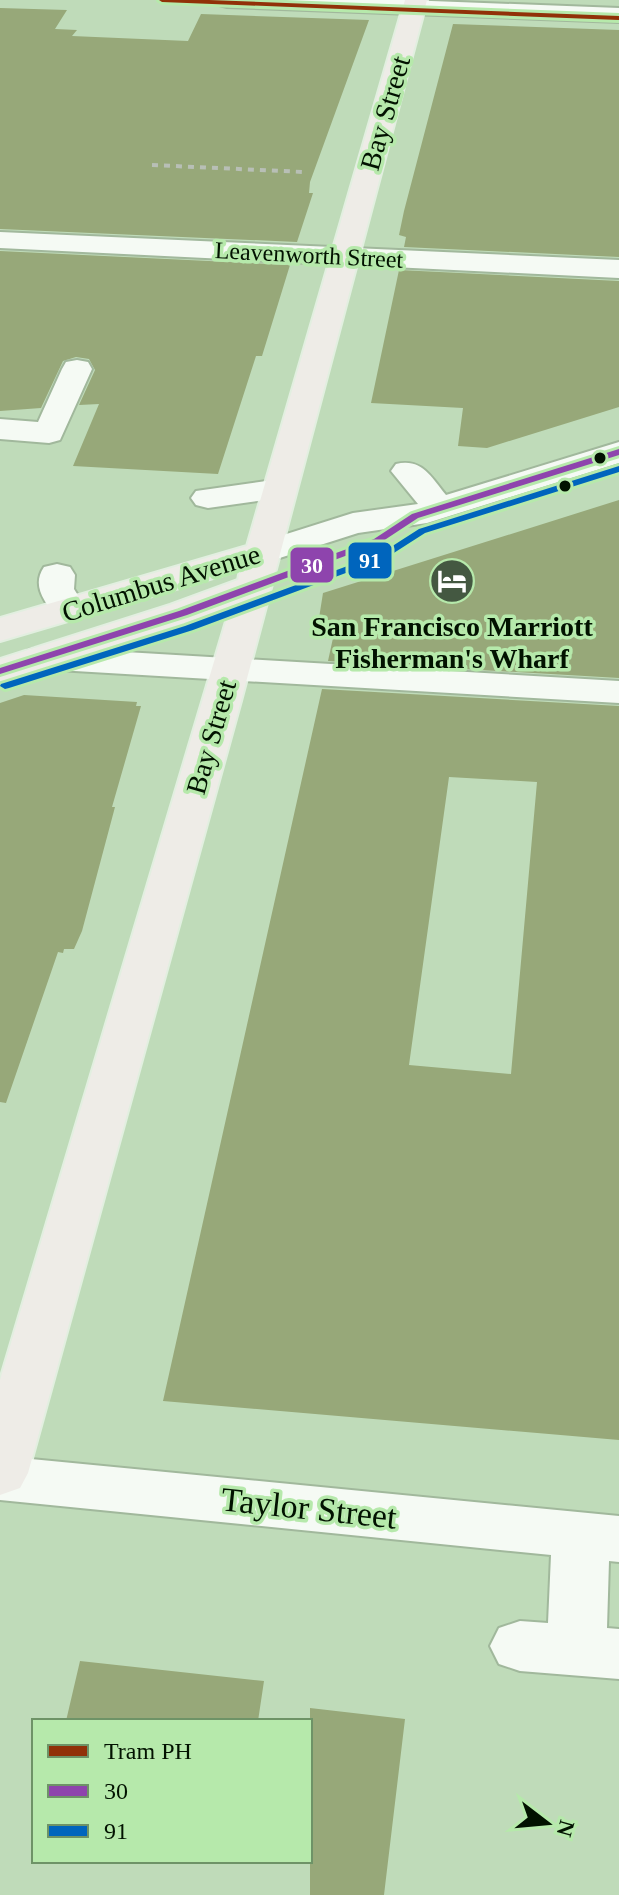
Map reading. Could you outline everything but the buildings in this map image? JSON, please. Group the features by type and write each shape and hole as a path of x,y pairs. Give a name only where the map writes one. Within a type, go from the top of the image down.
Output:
{"main road":[{"name":"Bay Street","path":"0,1475 259,569 415,4"},
{"name":"Columbus Avenue","path":"0,630 69,610 259,569"},
{"name":"Columbus Avenue","path":"0,671 183,613 259,569"}],"street":[{"path":"227,0 415,4 619,15"},
{"name":"Leavenworth Street","path":"0,240 619,269"},
{"path":"0,429 49,433 77,369"},
{"name":"Columbus Avenue","path":"259,569 377,541 427,512 619,452"},
{"path":"408,471 427,512"},
{"path":"208,498 280,489"},
{"path":"57,575 56,589 69,610"},
{"path":"41,658 619,692"},
{"name":"Taylor Street","path":"0,1475 600,1537"},
{"path":"572,1650 600,1537"}],"railway":[{"path":"152,165 304,172"}],"tram line":[{"name":"PH","path":"162,0 619,18"}],"transit line":[{"name":"30","path":"0,671 183,613 377,541 415,516 619,452"},
{"name":"91","path":"5,686 189,628 383,556 422,531 619,469"}],"place":[{"name":"San Francisco Marriott Fisherman's Wharf","path":"452,581"}]}
